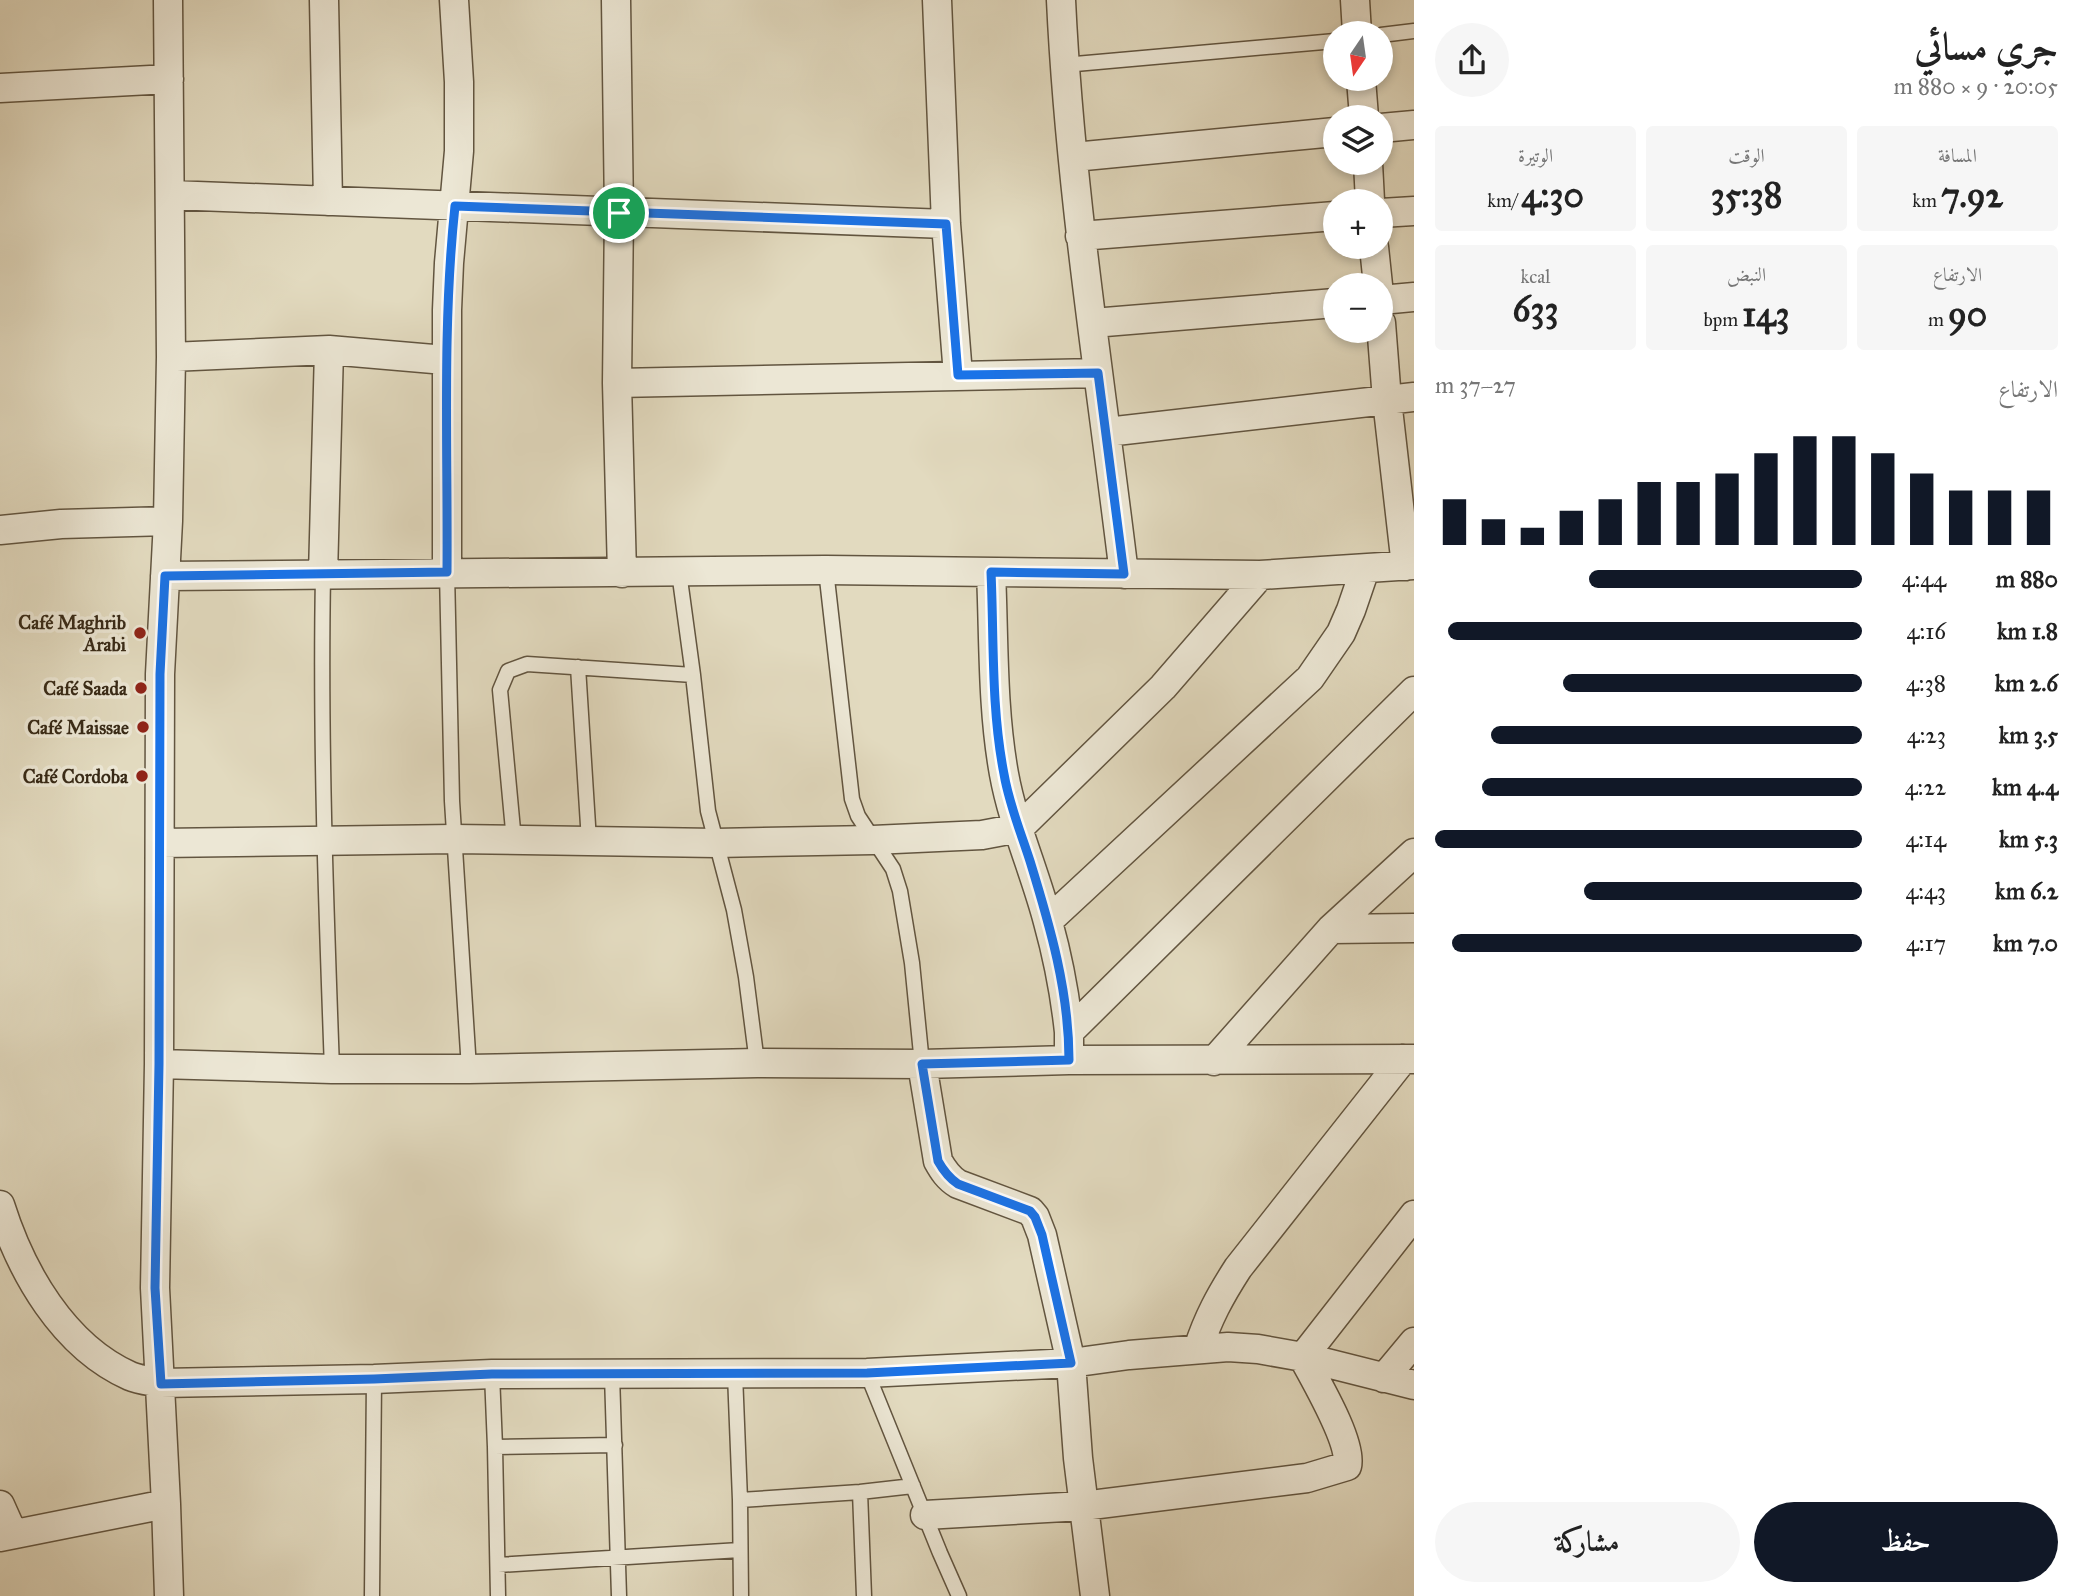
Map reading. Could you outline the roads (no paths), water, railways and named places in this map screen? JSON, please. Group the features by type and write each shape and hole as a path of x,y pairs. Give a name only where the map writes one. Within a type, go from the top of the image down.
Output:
{"street":[{"path":"168,0 171,357 168,521 160,674 159,1064 155,1288 169,1596"},
{"path":"324,0 328,201"},
{"path":"447,572 445,360 449,263 459,151 459,82 454,0"},
{"path":"616,0 619,213 617,383 622,573"},
{"path":"937,0 946,224 958,375"},
{"path":"1060,0 1080,236 1124,574"},
{"path":"1354,0 1356,21"},
{"path":"0,88 169,79"},
{"path":"1393,127 1414,125"},
{"path":"1074,157 1323,133"},
{"path":"171,195 946,224"},
{"path":"1393,212 1414,211"},
{"path":"1080,236 1323,217"},
{"path":"1393,299 1414,297"},
{"path":"1093,323 1323,304"},
{"path":"165,576 826,570 1260,575 1410,566 1400,398 1386,343"},
{"path":"171,357 329,350 445,360"},
{"path":"323,575 329,350"},
{"path":"617,383 1098,373"},
{"path":"1107,432 1400,398"},
{"path":"0,530 61,524 168,521"},
{"path":"1048,921 1310,678 1341,633 1365,569"},
{"path":"991,572 998,732 1004,774 1048,921 1066,1001 1069,1060"},
{"path":"160,843 454,839 716,842 873,840 982,835 1019,828 1163,687 1260,575"},
{"path":"1069,1032 1414,691"},
{"path":"1214,1060 1331,929 1414,853"},
{"path":"1331,929 1414,928"},
{"path":"159,1064 332,1069 470,1069 757,1063 1408,1059"},
{"path":"1198,1349 1216,1301 1238,1268 1408,1059"},
{"path":"922,1064 938,1161 942,1168 950,1179 958,1184 1030,1211 1042,1235 1071,1363 1083,1506 1095,1596"},
{"path":"0,1206 10,1236 55,1315 107,1364 132,1377 161,1384 492,1374 867,1373 1071,1363 1228,1347 1303,1357 1414,1385"},
{"path":"1303,1357 1414,1215"},
{"path":"1384,1378 1414,1342"},
{"path":"925,1515 1083,1506 1307,1478 1347,1466 1349,1458 1343,1437 1303,1357"},
{"path":"0,1506 7,1536 166,1504"}],"lane":[{"path":"1393,34 1414,31"},
{"path":"1064,65 1323,42"},
{"path":"826,570 852,799 858,816 893,869 900,891 912,963 922,1064"},
{"path":"447,572 454,839 470,1069"},
{"path":"679,572 708,811 734,910 757,1063"},
{"path":"323,575 321,679 332,1069"},
{"path":"514,841 500,690 508,671 527,664 693,675"},
{"path":"578,667 589,841"},
{"path":"867,1373 959,1596"},
{"path":"492,1374 498,1596"},
{"path":"735,1374 741,1596"},
{"path":"612,1375 619,1596"},
{"path":"372,1596 374,1379"},
{"path":"495,1447 615,1445"},
{"path":"740,1500 913,1486"},
{"path":"860,1492 864,1596"},
{"path":"498,1565 740,1550"}],"place":[{"name":"Café Maghrib Arabi","path":"140,633"},
{"name":"Café Saada","path":"141,688"},
{"name":"Café Maissae","path":"143,727"},
{"name":"Café Cordoba","path":"142,776"}]}
